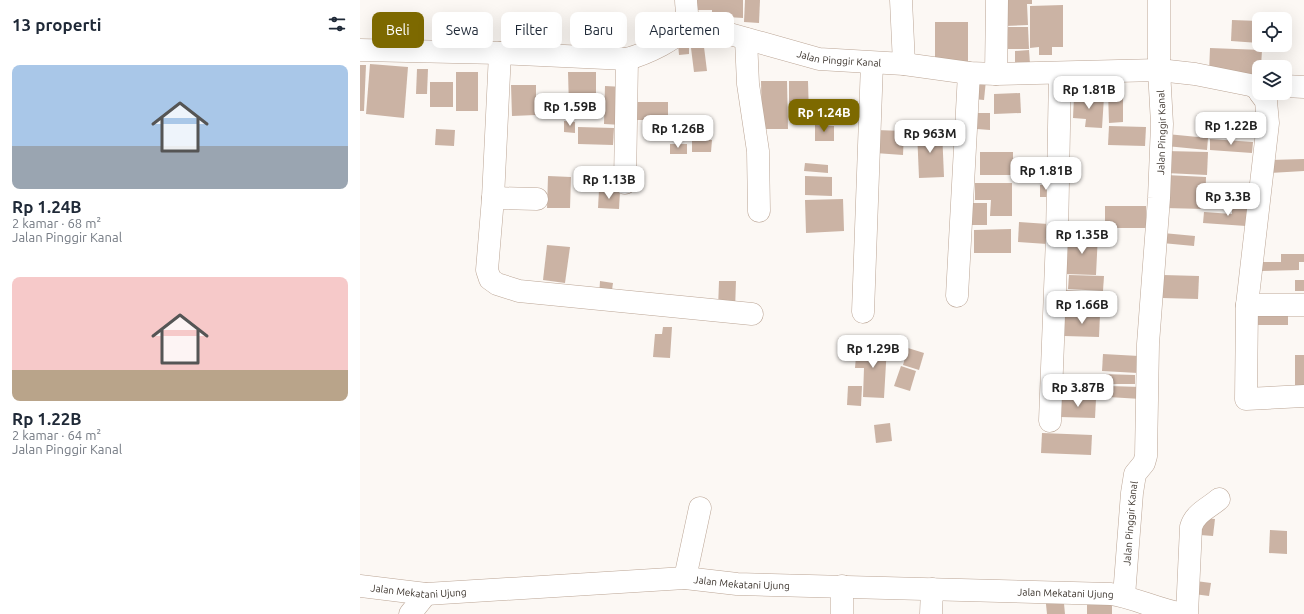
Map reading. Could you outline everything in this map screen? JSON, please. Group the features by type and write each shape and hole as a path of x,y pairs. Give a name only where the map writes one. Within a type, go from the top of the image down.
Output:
{"street":[{"path":"686,0 687,12"},
{"path":"901,0 904,64"},
{"path":"996,74 997,0"},
{"path":"1159,0 1159,70 1195,74 1252,86"},
{"name":"Jalan Pinggir Kanal","path":"734,36 820,59 904,64 969,73 1060,73 1159,70 1162,124 1159,198 1148,344 1146,456 1144,463 1135,474 1132,493 1124,596"},
{"path":"746,39 748,84 758,151 759,211"},
{"path":"360,50 500,53 627,59 641,55 655,48"},
{"path":"500,53 493,198 487,270 490,280 497,284 519,291 752,314"},
{"path":"626,183 627,59"},
{"path":"863,312 872,62"},
{"path":"957,296 969,73"},
{"path":"1050,421 1057,237 1060,73"},
{"path":"1292,86 1304,87"},
{"path":"1265,100 1268,123 1247,305 1246,399 1304,396"},
{"path":"493,198 538,199"},
{"path":"1247,305 1304,305"},
{"path":"1187,614 1190,527 1198,514 1210,507 1219,498"},
{"path":"685,578 700,508"},
{"name":"Jalan Mekatani Ujung","path":"360,586 426,594 685,578 738,584 1111,594 1124,596 1160,611 1183,614"},
{"path":"842,586 842,614"},
{"path":"931,614 932,589"},
{"path":"410,614 426,594"}],"building":[{"path":"695,0 743,0 743,18 734,17 734,12 695,10"},
{"path":"745,0 760,0 759,23 744,22"},
{"path":"1003,0 1032,0 1032,4 1027,4 1028,25 1005,26"},
{"path":"1063,5 1063,47 1052,47 1052,55 1039,55 1039,47 1030,48 1030,6"},
{"path":"1232,20 1252,21 1252,42 1231,41"},
{"path":"935,22 968,22 968,63 935,63"},
{"path":"1007,27 1028,27 1029,49 1008,49"},
{"path":"678,48 689,48 689,54 679,55"},
{"path":"691,48 704,48 707,71 694,72"},
{"path":"1210,48 1252,50 1252,52 1262,52 1261,60 1252,60 1252,75 1209,73"},
{"path":"1029,50 1030,64 1015,65 1015,51"},
{"path":"370,64 408,67 404,118 366,114"},
{"path":"360,65 366,65 364,111 360,111"},
{"path":"417,69 428,69 427,94 416,94"},
{"path":"456,72 478,72 478,111 456,111"},
{"path":"568,72 596,72 596,107 569,107"},
{"path":"975,79 986,80 984,100 973,99"},
{"path":"761,81 787,81 788,129 762,129"},
{"path":"789,81 808,81 809,117 789,118"},
{"path":"430,82 453,82 453,107 430,107"},
{"path":"511,85 536,85 536,115 512,116"},
{"path":"605,86 624,87 622,125 604,124"},
{"path":"1108,92 1123,92 1123,122 1109,123"},
{"path":"1020,93 1021,113 994,114 994,94"},
{"path":"1074,96 1104,97 1102,128 1085,127 1086,119 1073,118"},
{"path":"636,102 668,102 668,133 648,133 648,120 636,120"},
{"path":"978,113 990,113 990,130 977,129"},
{"path":"564,121 575,122 575,133 564,132"},
{"path":"815,125 834,126 834,141 815,141"},
{"path":"1109,126 1146,127 1145,146 1108,145"},
{"path":"578,127 614,128 613,145 578,144"},
{"path":"436,129 455,130 454,146 435,145"},
{"path":"876,130 904,131 903,155 875,153"},
{"path":"942,130 944,177 919,178 917,131"},
{"path":"1167,134 1208,138 1207,150 1166,146"},
{"path":"692,139 712,140 711,152 692,152"},
{"path":"1210,139 1253,142 1252,153 1210,150"},
{"path":"670,144 687,144 687,154 670,154"},
{"path":"1166,151 1208,152 1207,175 1166,173"},
{"path":"980,152 1013,152 1013,175 980,175"},
{"path":"1304,159 1304,171 1270,173 1269,160"},
{"path":"805,163 828,165 828,173 804,171"},
{"path":"1166,175 1206,177 1205,209 1164,208"},
{"path":"548,176 571,177 570,208 547,208"},
{"path":"805,176 832,177 832,196 805,195"},
{"path":"975,183 1012,183 1012,216 990,216 991,200 975,200"},
{"path":"1040,185 1051,185 1051,197 1040,197"},
{"path":"599,190 620,191 619,209 598,208"},
{"path":"843,199 844,231 806,233 805,200"},
{"path":"970,203 987,203 987,225 970,225"},
{"path":"1232,205 1248,206 1246,226 1203,223 1204,212 1232,214"},
{"path":"1105,206 1146,206 1146,228 1105,228"},
{"path":"1019,222 1048,224 1047,244 1018,242"},
{"path":"1011,229 1011,253 974,253 974,230"},
{"path":"1080,233 1098,234 1096,275 1065,274 1069,239 1080,239"},
{"path":"1163,233 1195,236 1194,246 1162,243"},
{"path":"547,245 570,247 565,283 543,280"},
{"path":"1281,254 1304,254 1304,262 1299,262 1299,270 1261,271 1261,262 1281,262"},
{"path":"1069,275 1104,276 1103,291 1068,289"},
{"path":"1163,275 1199,276 1198,299 1162,298"},
{"path":"1295,280 1304,280 1304,291 1295,291"},
{"path":"600,281 613,283 611,297 599,296"},
{"path":"719,281 736,281 735,310 718,309"},
{"path":"1063,290 1100,292 1099,311 1062,309"},
{"path":"1257,310 1288,310 1288,325 1257,325"},
{"path":"1065,313 1100,314 1099,337 1064,336"},
{"path":"663,327 672,327 670,358 653,357 655,334 662,334"},
{"path":"857,344 887,346 884,398 863,397 864,368 855,368"},
{"path":"908,348 924,353 919,370 903,365"},
{"path":"1103,354 1139,356 1138,373 1102,371"},
{"path":"1295,355 1304,355 1304,386 1295,386"},
{"path":"901,366 916,371 910,391 894,386"},
{"path":"1102,374 1135,375 1135,384 1101,384"},
{"path":"848,386 862,386 861,406 847,405"},
{"path":"1109,386 1141,387 1141,399 1108,397"},
{"path":"1060,398 1096,399 1095,418 1060,417"},
{"path":"890,423 892,441 876,443 874,425"},
{"path":"1042,433 1092,435 1091,455 1041,453"},
{"path":"1203,518 1215,519 1213,536 1200,535"},
{"path":"1270,530 1287,531 1287,554 1269,553"},
{"path":"1196,581 1211,583 1209,596 1194,594"},
{"path":"1063,593 1065,614 1047,614 1045,595"},
{"path":"1087,600 1112,600 1112,614 1087,614"}]}
